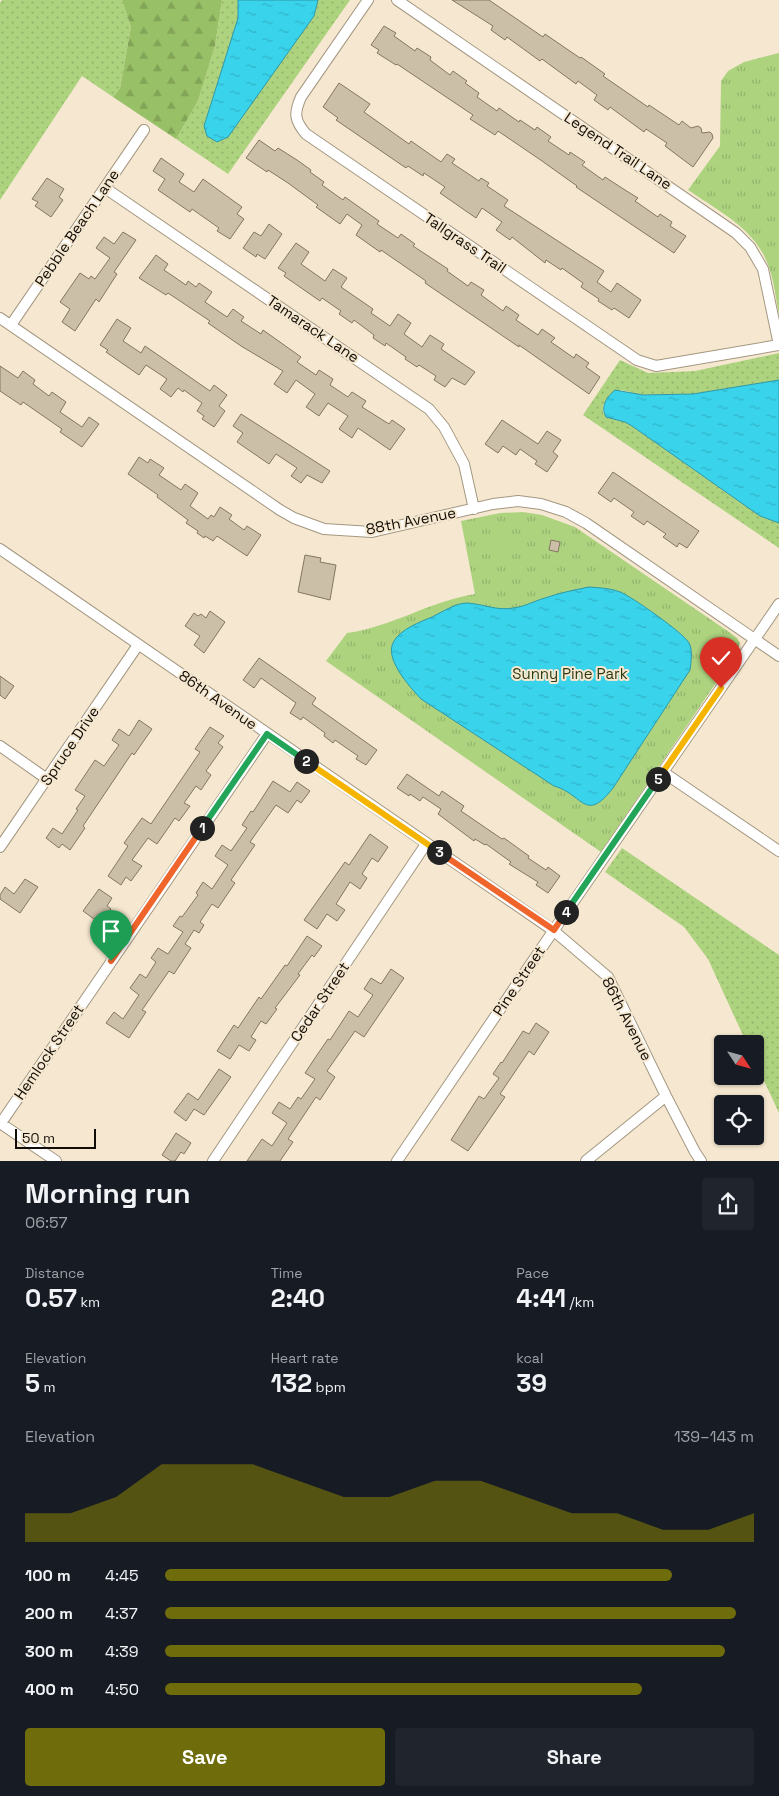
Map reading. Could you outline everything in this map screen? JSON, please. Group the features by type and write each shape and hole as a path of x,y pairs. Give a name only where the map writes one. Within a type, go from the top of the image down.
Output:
{"street":[{"name":"Tallgrass Trail","path":"368,0 301,97 296,109 296,119 306,134 638,360 656,366 779,345"},
{"name":"Legend Trail Lane","path":"397,0 736,233 750,247 763,269 779,345"},
{"name":"Pebble Beach Lane","path":"11,326 144,130"},
{"name":"Tamarack Lane","path":"105,188 428,409 444,427 464,464 474,509"},
{"name":"88th Avenue","path":"0,318 280,510 307,524 336,531 372,532 518,501 541,504 566,512 586,523 779,656"},
{"name":"86th Avenue","path":"0,549 426,844 554,930 608,977 666,1096 695,1152 702,1161"},
{"name":"Pine Street","path":"397,1161 779,604"},
{"name":"Spruce Drive","path":"0,847 138,645"},
{"name":"Hemlock Street","path":"0,1123 267,734"},
{"path":"0,746 47,779"},
{"path":"663,772 779,852"},
{"name":"Cedar Street","path":"213,1161 426,844"},
{"path":"586,1161 666,1096"},
{"path":"0,1123 56,1161"}],"green space":[{"path":"2,0 122,0 131,27 120,88 113,97 82,76 0,200 0,3"},
{"path":"122,0 222,0 215,46 198,101 176,139 113,97 120,88 131,27"},
{"path":"222,0 238,0 238,18 204,126 291,47 314,16 318,0 350,0 228,174 176,139 198,101 215,46"},
{"path":"779,53 779,315 769,266 755,242 729,217 688,190 720,146 721,81 728,71 744,62"},
{"path":"779,353 779,380 693,394 643,395 621,390 603,405 603,412 606,417 632,426 760,516 779,523 779,548 583,415 620,360 648,373 695,371"},
{"name":"Sunny Pine Park","path":"523,512 542,515 575,527 729,632 740,643 737,652 601,852 326,661 347,633 380,625 458,597 475,594 461,521 500,513"},
{"path":"499,529 519,543 505,564 485,551"},
{"path":"622,848 779,955 779,1113 764,1080 764,1035 743,1035 708,959 684,927 605,872"}],"water":[{"path":"238,0 318,0 314,16 228,137 217,142 207,136 204,126 238,18"},
{"path":"779,380 779,523 760,516 632,426 606,417 604,413 605,402 615,390 643,395 693,394"},
{"path":"589,587 609,589 626,595 685,638 691,649 690,670 613,788 604,799 590,805 584,804 564,790 554,786 421,699 399,672 392,656 394,641 406,629 458,604 467,603 501,609 513,608"}],"building":[{"path":"452,0 489,0 543,37 545,34 581,57 605,74 603,76 648,107 649,105 679,125 682,121 691,128 698,126 701,128 702,133 710,132 713,138 693,167 665,146 667,143 646,129 644,132 610,107 608,110 594,100 597,95 578,81 576,84 542,59 540,61 507,37 505,40 491,30 493,26"},
{"path":"384,26 396,33 394,36 415,51 417,48 431,57 430,60 450,75 453,71 467,81 465,83 479,93 477,97 497,111 499,108 519,122 520,120 535,130 537,127 551,137 548,141 569,155 570,152 585,162 582,165 603,180 605,177 638,198 635,201 658,217 660,214 672,222 670,226 686,236 674,253 576,187 498,131 495,135 470,119 473,115 397,64 377,53 379,50 371,45"},
{"path":"339,83 370,104 364,112 409,144 411,141 441,162 447,154 455,159 452,163 479,181 481,178 489,183 487,186 508,200 504,206 604,271 597,282 611,292 617,283 641,300 629,318 614,308 612,310 598,301 599,299 581,287 583,283 562,268 561,270 546,260 545,263 512,237 510,240 496,230 502,222 482,208 476,218 440,193 445,187 424,173 423,176 408,166 406,168 336,120 338,118 323,107"},
{"path":"259,140 275,151 278,148 297,160 324,182 322,185 343,200 345,197 379,221 377,224 398,238 401,234 415,244 413,246 448,269 447,271 468,286 471,282 484,290 481,295 503,311 506,306 519,315 516,320 538,335 542,329 555,338 551,342 574,358 576,354 589,363 586,367 600,377 589,394 425,283 426,281 381,250 380,252 356,235 362,225 347,214 340,224 316,207 318,205 288,183 246,158"},
{"path":"161,158 184,174 179,182 194,192 203,179 242,207 237,214 244,219 230,239 217,231 219,228 192,209 190,212 158,190 165,179 153,171"},
{"path":"47,178 64,189 59,197 63,200 51,217 35,206 38,202 32,199"},
{"path":"269,224 282,234 265,259 257,254 256,257 243,248 254,232 261,236"},
{"path":"123,232 136,240 114,272 117,274 99,302 96,299 75,331 62,322 70,309 60,302 80,273 89,279 91,276 95,279 110,258 96,248 104,237 114,244"},
{"path":"296,243 309,252 301,264 325,281 333,269 347,278 341,287 373,309 371,313 390,326 398,314 411,323 404,334 422,347 430,335 444,344 441,349 475,372 465,385 452,378 445,387 434,380 436,376 419,365 417,367 386,343 385,346 373,338 374,335 354,320 352,323 339,314 341,311 322,298 320,301 284,276 286,273 278,268"},
{"path":"156,255 168,264 164,270 186,285 188,281 196,287 199,283 212,292 205,302 227,317 233,309 244,317 241,321 261,334 263,330 301,357 297,362 316,375 319,370 333,379 330,385 348,397 352,392 366,401 362,407 389,424 392,420 405,429 390,450 358,428 352,438 339,429 348,416 328,403 319,416 306,407 315,394 296,380 287,393 274,384 283,371 241,346 208,323 210,321 168,293 166,295 139,278"},
{"path":"117,319 131,328 123,341 141,353 145,346 210,391 214,385 227,395 219,406 225,411 214,427 202,419 204,416 197,411 202,403 184,390 183,392 178,388 171,397 160,389 167,379 146,365 139,375 106,352 108,350 100,345"},
{"path":"0,366 18,378 23,371 35,380 33,384 49,396 52,392 66,402 60,412 82,427 89,417 99,424 82,447 60,432 62,429 23,402 21,405 0,391"},
{"path":"241,414 330,471 322,483 307,475 301,483 291,476 297,468 276,454 269,464 237,442 243,433 233,426"},
{"path":"502,420 538,444 547,431 561,440 553,452 558,456 547,472 535,464 537,461 520,449 516,455 503,446 498,453 485,444"},
{"path":"139,457 148,463 150,459 164,468 159,475 181,490 185,484 198,493 190,506 208,519 211,515 214,517 220,507 232,515 229,519 244,530 247,526 261,535 247,556 217,536 213,541 205,536 204,538 197,533 198,531 186,523 188,520 157,497 158,495 128,474"},
{"path":"613,472 699,531 687,548 679,543 677,547 663,537 666,534 647,521 644,525 631,516 634,512 614,498 611,502 598,493"},
{"path":"551,540 560,542 558,552 549,550"},
{"path":"305,555 321,558 320,562 336,565 330,600 298,592"},
{"path":"210,611 225,622 204,653 194,645 200,636 185,626 194,613 198,616 201,614 206,618"},
{"path":"259,658 316,698 312,704 377,750 366,765 356,759 358,756 335,740 333,743 324,736 325,733 303,717 301,720 290,713 296,703 261,678 254,688 243,680"},
{"path":"0,676 14,686 5,699 0,695"},
{"path":"139,720 152,729 134,755 132,753 83,826 85,828 70,850 62,844 59,848 46,838 53,828 62,834 78,810 76,809 85,796 75,790 95,760 104,766 119,745 112,740 119,729 129,736"},
{"path":"210,727 224,736 218,743 223,747 206,771 211,775 201,790 196,786 184,803 190,806 179,821 175,818 157,844 148,838 132,860 142,866 131,881 126,877 121,885 108,876 128,846 124,843 142,818 151,824 200,752 195,749"},
{"path":"407,774 439,796 442,791 464,806 461,811 502,839 504,838 546,870 548,867 560,876 548,893 536,885 538,882 509,864 511,862 486,844 475,839 474,841 438,814 441,809 423,797 420,801 397,788"},
{"path":"273,781 290,792 297,782 310,791 301,803 297,800 288,813 276,805 250,842 255,845 231,880 235,883 218,908 212,904 200,922 204,925 199,933 194,930 185,944 191,948 174,974 169,971 142,1010 146,1012 129,1038 106,1023 114,1012 123,1019 139,995 130,988 140,974 146,978 156,962 151,958 158,948 168,954 183,932 173,926 198,895 196,893 203,882 212,889 228,865 215,856 222,845 231,851 247,828 242,825 251,811 253,812"},
{"path":"370,834 388,847 378,862 372,858 362,874 367,878 360,889 350,882 336,904 345,910 337,921 327,914 317,929 304,920 345,862 349,865"},
{"path":"25,879 38,887 20,913 0,899 0,895 5,887 14,894"},
{"path":"99,889 112,898 107,906 111,909 101,924 83,911"},
{"path":"307,936 322,946 314,957 312,955 298,974 300,975 275,1008 277,1009 266,1024 261,1021 251,1037 256,1040 249,1051 239,1045 230,1059 217,1051 234,1025 238,1028 259,997 261,999 285,965 287,966"},
{"path":"391,969 404,978 364,1037 355,1031 327,1071 335,1077 320,1100 316,1097 288,1139 293,1142 280,1161 247,1161 262,1139 272,1146 287,1123 272,1113 279,1102 290,1109 298,1097 301,1099 315,1079 305,1073 328,1039 330,1040 349,1011 358,1017 373,995 364,989 371,978 381,984"},
{"path":"536,1023 549,1032 534,1055 529,1051 500,1094 505,1097 468,1151 451,1140 479,1096 484,1099 499,1078 493,1074 523,1031 529,1034"},
{"path":"219,1069 231,1077 204,1115 194,1109 186,1121 174,1112 188,1093 198,1100"},
{"path":"176,1133 191,1143 184,1154 181,1152 175,1161 171,1161 162,1155"}],"route":[{"path":"111,961 267,734 554,930 721,688"}]}
